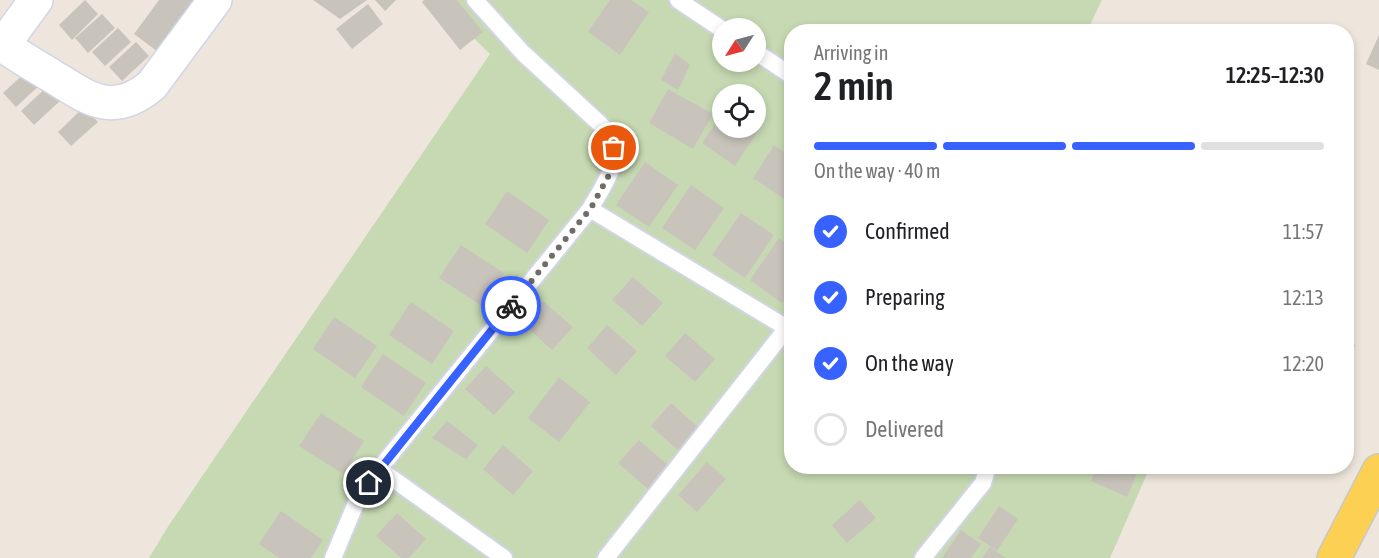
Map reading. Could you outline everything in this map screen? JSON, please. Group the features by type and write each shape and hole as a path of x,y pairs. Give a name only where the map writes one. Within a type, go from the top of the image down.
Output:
{"main road":[{"path":"1334,558 1379,471"}],"street":[{"path":"36,0 1,44 97,102 112,103 127,101 152,85 215,0"}],"lane":[{"path":"333,558 359,496 591,208 614,163 614,148 609,134 523,53 475,0"},
{"path":"678,0 712,23"},
{"path":"766,59 784,71"},
{"path":"591,208 784,325"},
{"path":"606,558 784,336"},
{"path":"379,469 504,558"},
{"path":"923,558 983,483 986,474"}],"green space":[{"path":"435,0 1102,0 1090,24 784,24 784,474 1147,474 1110,558 149,558 169,525 490,54"}],"building":[{"path":"85,0 98,14 72,40 59,25"},
{"path":"159,0 202,0 161,54 134,34"},
{"path":"313,0 367,0 340,19"},
{"path":"375,0 396,0 385,11"},
{"path":"424,0 457,0 483,32 460,50 422,2"},
{"path":"610,0 631,0 649,12 620,55 588,32"},
{"path":"368,4 383,24 352,49 336,29"},
{"path":"102,14 115,28 88,53 75,38"},
{"path":"118,28 131,42 105,66 92,52"},
{"path":"1379,35 1379,70 1366,64"},
{"path":"136,42 149,56 122,81 109,67"},
{"path":"675,53 690,65 678,90 661,80"},
{"path":"30,68 43,82 16,107 3,93"},
{"path":"48,86 61,100 34,125 21,111"},
{"path":"668,89 712,113 693,149 649,123"},
{"path":"84,107 98,122 71,146 58,132"},
{"path":"712,128 712,138 754,138 735,166 702,143"},
{"path":"774,145 784,152 784,199 753,178"},
{"path":"645,162 678,185 649,227 616,205"},
{"path":"691,185 724,208 695,250 662,228"},
{"path":"507,191 549,220 527,253 485,224"},
{"path":"741,213 774,235 745,278 712,255"},
{"path":"779,238 784,241 784,300 782,303 750,280"},
{"path":"461,245 504,273 482,306 439,278"},
{"path":"633,277 663,303 642,326 612,300"},
{"path":"543,301 573,327 552,350 523,324"},
{"path":"411,302 454,331 432,364 389,335"},
{"path":"334,317 377,346 355,378 313,349"},
{"path":"607,325 637,351 616,375 587,348"},
{"path":"685,333 715,359 695,382 665,356"},
{"path":"383,354 426,383 404,416 361,387"},
{"path":"486,366 515,392 494,415 465,389"},
{"path":"559,377 590,402 559,442 528,418"},
{"path":"671,403 700,429 680,452 651,426"},
{"path":"321,413 364,441 343,474 299,446"},
{"path":"447,421 478,445 466,459 432,438"},
{"path":"639,440 669,466 648,489 618,463"},
{"path":"503,445 533,471 513,495 483,469"},
{"path":"707,462 726,479 697,512 678,495"},
{"path":"1094,474 1137,474 1127,497 1091,481"},
{"path":"860,500 876,518 847,543 832,525"},
{"path":"999,506 1018,519 997,551 978,538"},
{"path":"281,511 323,540 311,558 279,558 259,544"},
{"path":"397,513 426,539 409,558 401,558 376,536"},
{"path":"961,530 981,544 971,558 942,558"},
{"path":"990,547 1006,558 982,558"}],"way so far":[{"path":"511,306 591,208 614,163 614,148"}],"route":[{"path":"369,483 511,306"}]}
